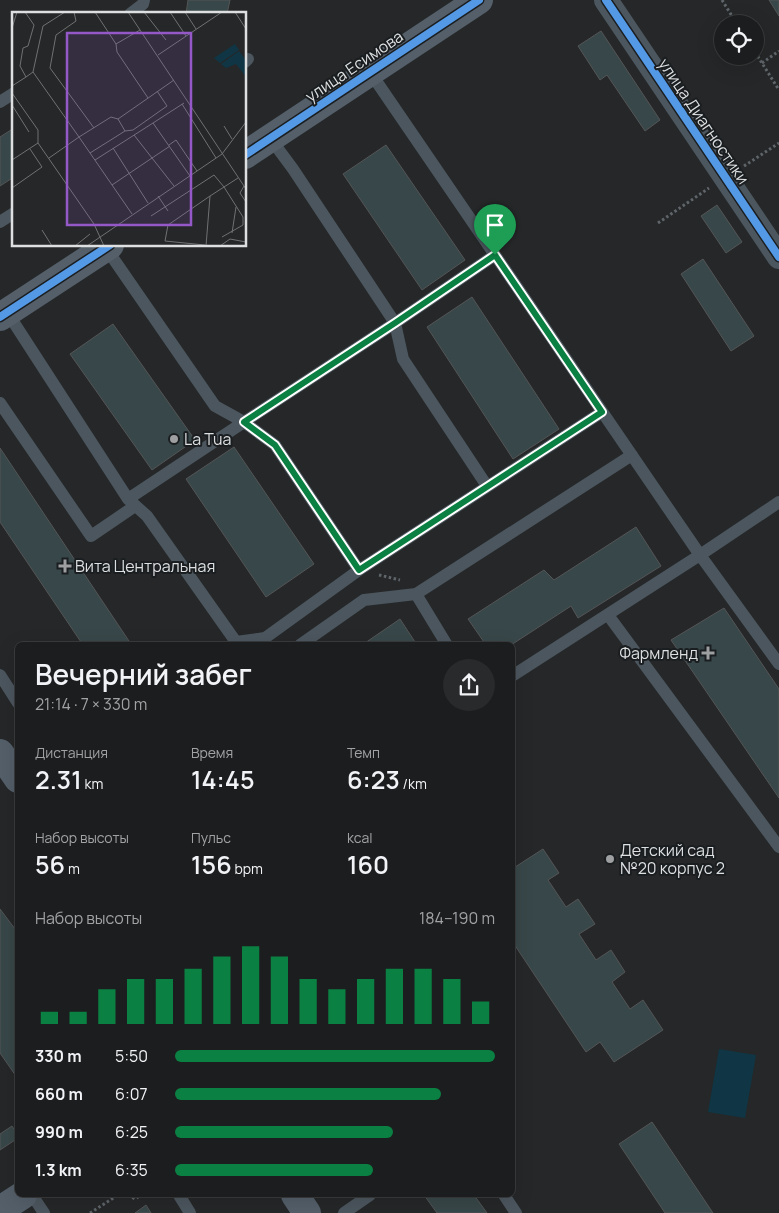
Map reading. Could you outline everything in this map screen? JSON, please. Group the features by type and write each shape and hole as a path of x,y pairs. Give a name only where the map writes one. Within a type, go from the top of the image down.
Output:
{"street":[{"name":"улица Есимова","path":"246,154 479,0"},
{"name":"улица Диагностики","path":"606,0 779,257"},
{"path":"4,315 108,247"},
{"path":"0,753 15,775"},
{"path":"0,1210 20,1197"},
{"path":"295,1197 306,1213"}],"lane":[{"path":"133,12 143,4 144,0"},
{"path":"370,72 700,555 779,664"},
{"path":"0,102 12,94"},
{"path":"270,138 293,169 395,323 403,359 487,486"},
{"path":"0,222 12,214"},
{"path":"108,247 215,406 244,422 275,445 359,570"},
{"path":"0,403 91,536 132,502 244,422 495,255"},
{"path":"4,315 132,502 147,516 232,642"},
{"path":"239,642 265,638 359,570 602,412"},
{"path":"304,642 364,600 416,594 632,455"},
{"path":"515,674 779,502"},
{"path":"416,594 445,642"},
{"path":"608,615 779,847"},
{"path":"0,676 15,698"},
{"path":"33,1197 44,1213"},
{"path":"179,1197 190,1213"},
{"path":"344,1213 367,1197"},
{"path":"505,1197 516,1213"}],"path":[{"path":"722,0 731,15"},
{"path":"764,62 779,51"},
{"path":"763,65 779,90"},
{"path":"90,1213 115,1197"}],"shaded area":[{"path":"719,1049 756,1055 745,1118 708,1112"}],"building":[{"path":"188,0 230,0 227,12 186,12"},
{"path":"769,0 779,0 779,16"},
{"path":"601,31 660,120 645,131 607,75 600,80 578,46"},
{"path":"12,129 12,178 0,186 0,137"},
{"path":"386,145 465,260 422,290 343,174"},
{"path":"717,205 742,242 726,253 701,216"},
{"path":"703,259 754,336 731,351 681,274"},
{"path":"472,297 559,429 513,459 427,327"},
{"path":"113,324 195,440 152,470 70,354"},
{"path":"234,447 314,564 266,597 186,479"},
{"path":"0,448 130,642 81,642 0,522"},
{"path":"636,527 661,566 578,618 571,606 515,642 484,642 468,619 544,570 554,580"},
{"path":"724,608 779,689 779,798 671,640"},
{"path":"400,619 415,642 366,642"},
{"path":"543,849 559,873 548,880 566,907 578,899 595,924 579,934 596,960 611,950 625,972 612,982 630,1009 643,1000 663,1030 614,1062 600,1042 586,1052 515,946 515,867"},
{"path":"0,909 15,929 15,1075 0,1053"},
{"path":"652,1122 713,1213 665,1213 619,1144"},
{"path":"12,1126 15,1130 15,1140 0,1150 0,1134"},
{"path":"425,1197 475,1197 487,1213 437,1213"},
{"path":"146,1205 151,1213 135,1213"}],"cycle path":[{"path":"246,154 479,0"},
{"path":"606,0 779,257"},
{"path":"0,317 108,246"}],"place":[{"name":"La Tua","path":"174,439"},
{"name":"Вита Центральная","path":"65,566"},
{"name":"Фармленд","path":"708,653"},
{"name":"Детский сад №20 корпус 2","path":"610,859"}],"route":[{"path":"495,255 602,412 359,570 275,445 244,422 495,255"}]}
